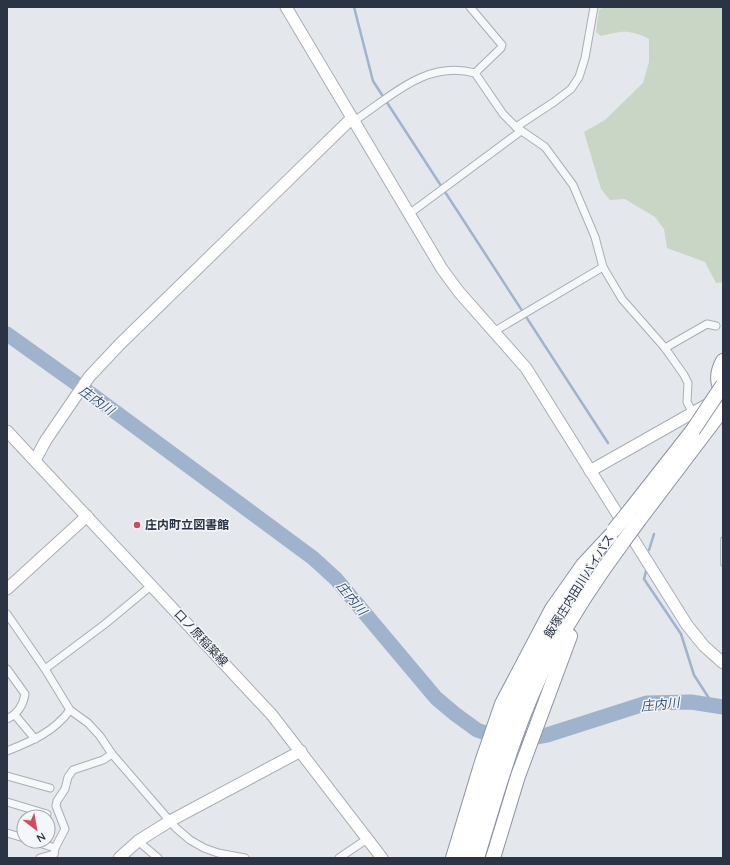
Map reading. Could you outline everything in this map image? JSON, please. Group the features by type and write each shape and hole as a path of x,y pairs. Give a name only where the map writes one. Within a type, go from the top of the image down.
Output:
{"highway":[{"path":"723,361 718,370 717,378 723,395"},
{"name":"飯塚庄内田川バイパス","path":"699,432 723,385"},
{"name":"飯塚庄内田川バイパス","path":"466,858 493,767 514,708 552,653 616,540 699,432 723,409"},
{"path":"453,858 493,767 552,609 583,565 616,540"},
{"path":"493,858 518,776 555,678 566,643 616,540"},
{"name":"飯塚庄内田川バイパス","path":"477,858 493,767"}],"street":[{"path":"286,7 442,269 459,292 495,331 526,368 687,625 704,646 723,663"},
{"path":"470,7 502,45 501,48 475,73"},
{"path":"409,214 571,89 580,77 594,7"},
{"path":"35,460 66,410 89,377 120,344 353,119 404,86 428,74 453,69 475,73 503,114 518,129 545,147 573,185 595,237 603,267 622,299 665,348 684,375 688,383 687,402 693,413"},
{"path":"495,331 603,267"},
{"path":"665,348 707,324 716,326"},
{"path":"590,471 723,395"},
{"name":"口ノ原稲築線","path":"7,431 152,585 272,716 382,858"},
{"path":"7,589 87,516"},
{"path":"45,669 105,624 152,585"},
{"path":"7,614 45,669 70,710 88,723 112,754 170,821 190,840 204,848 218,853 245,858"},
{"path":"7,669 25,694 23,702 16,715 7,719"},
{"path":"7,751 50,730 62,721 70,710"},
{"path":"16,715 35,738"},
{"path":"119,858 138,841 170,821 300,751"},
{"path":"40,858 55,853 65,829 56,806 57,801 65,789 68,777 74,770 102,760 112,754"},
{"path":"7,776 50,788"},
{"path":"7,802 31,809"},
{"path":"339,858 367,839"},
{"path":"138,841 158,858"}],"lane":[{"path":"723,539 723,564"}],"green space":[{"path":"603,7 723,7 723,282 716,283 705,262 667,248 664,229 655,217 625,199 610,200 601,189 584,132 605,120 643,83 649,62 649,39 630,32 620,32 601,36 596,32 599,10"}],"waterway":[{"path":"354,7 373,81 608,443"},
{"name":"庄内川","path":"7,334 91,394 313,558 336,579 436,698 477,730 513,741 547,735 647,703 691,702 723,707"},
{"path":"649,550 654,534"},
{"path":"646,571 644,579 681,634 694,675 714,706"}],"place":[{"name":"庄内町立図書館","path":"137,525"}]}
